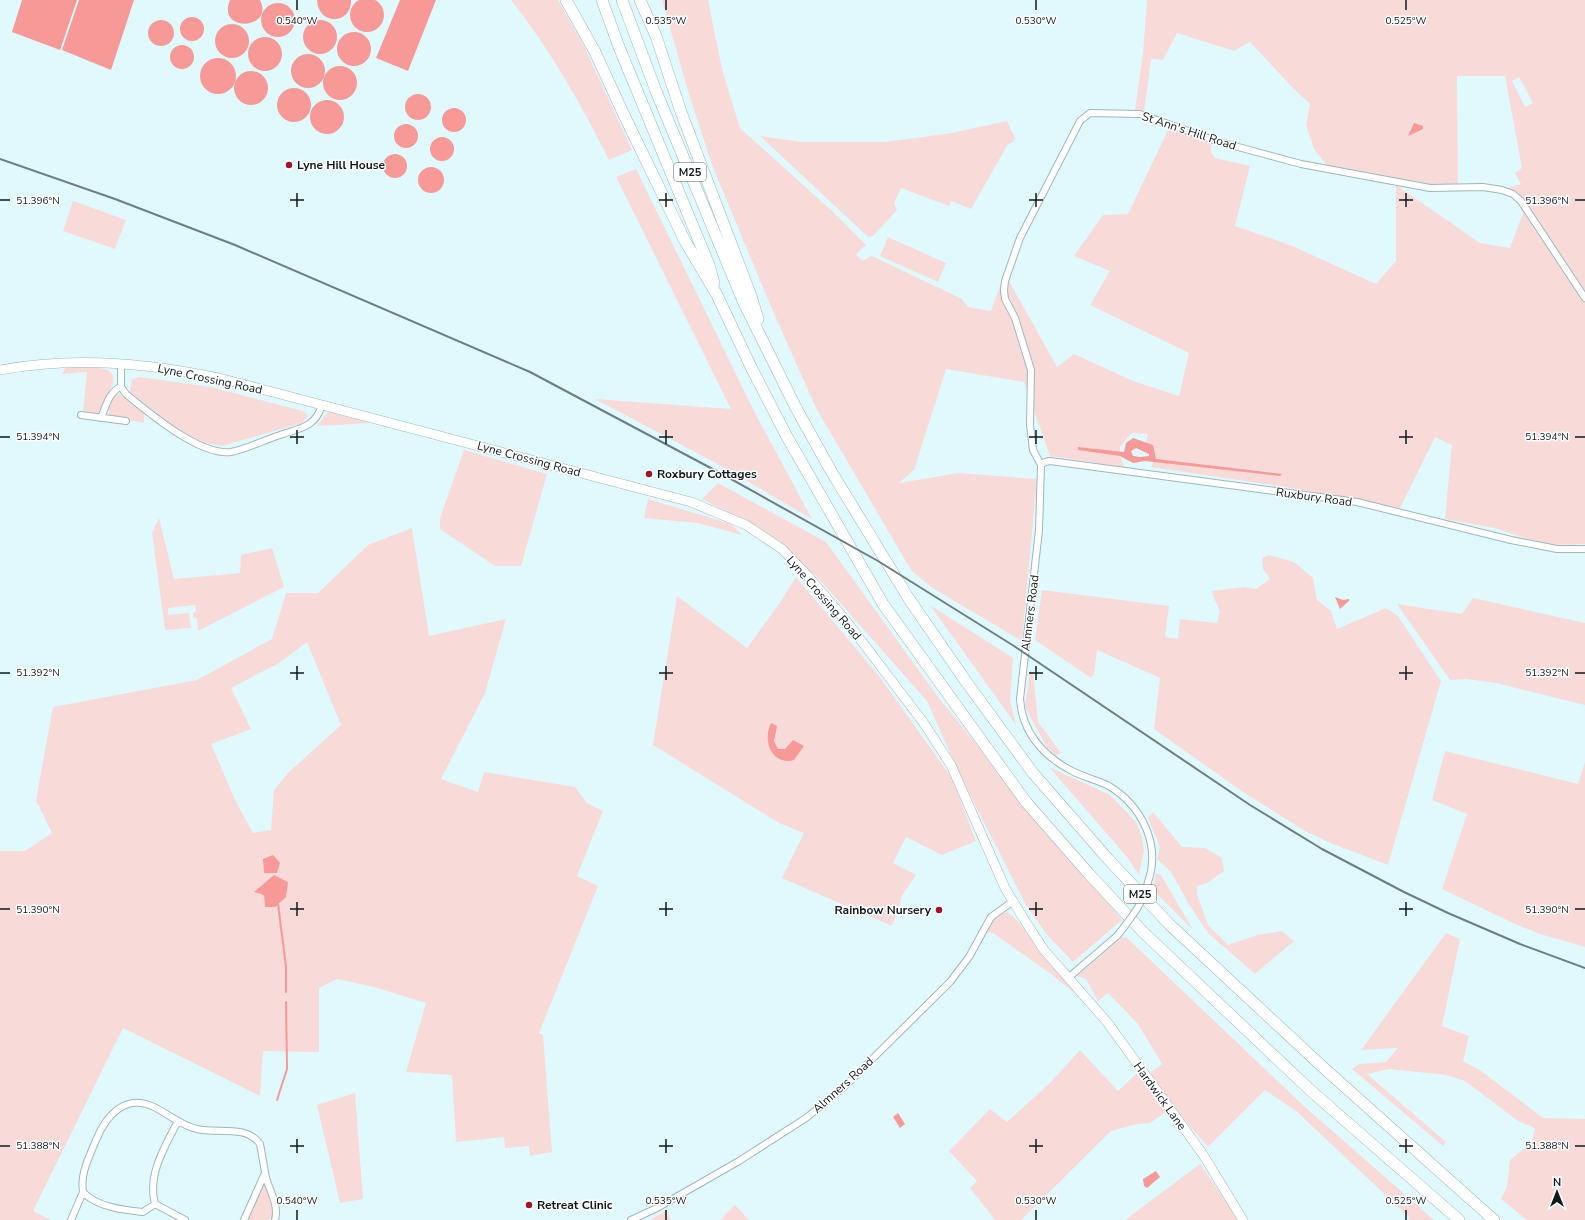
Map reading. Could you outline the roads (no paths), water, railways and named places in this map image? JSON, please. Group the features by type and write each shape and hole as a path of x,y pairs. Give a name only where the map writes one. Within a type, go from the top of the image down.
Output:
{"highway":[{"path":"566,0 596,52 624,115 685,241 718,295"},
{"name":"M25","path":"602,0 619,47 709,265 718,295 751,367 786,435 883,604 1026,802 1094,880 1143,932 1211,999 1309,1090 1459,1220"},
{"name":"M25","path":"622,0 656,91 743,301 796,408 831,472 905,593 967,683 1033,772 1108,859 1170,925 1326,1070 1494,1220"},
{"path":"640,0 656,36 684,119 752,296 764,341"},
{"path":"649,0 656,36"}],"street":[{"name":"St Ann's Hill Road","path":"1041,465 1033,450 1030,425 1031,370 1015,318 1005,300 1005,281 1020,238 1046,184 1080,121 1090,113 1140,114 1216,141 1334,171 1430,188 1483,187 1513,194 1521,201 1585,298"},
{"name":"Lyne Crossing Road","path":"0,370 58,364 121,364 192,372 690,502 728,516 765,536 782,549 807,575 847,622 923,722 941,749 961,786 1012,902 1044,950 1068,978"},
{"path":"121,364 121,387 129,396 191,442 216,452 240,450 306,426 318,416 322,405"},
{"path":"101,418 112,394 117,388 121,387"},
{"path":"81,415 126,421"},
{"name":"Ruxbury Road","path":"1041,465 1050,461 1357,502 1511,540 1557,549 1585,549"},
{"name":"Almners Road","path":"1041,465 1039,528 1020,698 1021,713 1036,744 1052,759 1072,771 1108,786 1128,801 1144,821 1152,848 1152,866 1146,892 1138,909 1118,935 1068,978"},
{"name":"Almners Road","path":"632,1220 657,1208 739,1161 806,1118 844,1087 950,982 969,957 991,917 1012,902"},
{"name":"Hardwick Lane","path":"1068,978 1107,1022 1202,1153 1244,1220"},
{"path":"71,1220 83,1192 82,1176 107,1119 119,1107 142,1103 152,1106 178,1121 198,1130 246,1133 257,1139 260,1144 265,1173 275,1206 275,1220"},
{"path":"178,1121 157,1166 153,1179 153,1195 155,1204 185,1220"},
{"path":"244,1220 265,1173"},
{"path":"83,1192 91,1200 123,1210 143,1212 155,1204"}],"waterway":[{"path":"278,904 286,967 286,992"},
{"path":"277,1100 287,1069 286,1002"}],"railway":[{"path":"0,159 115,199 235,245 530,372 722,474 878,561 1014,646 1250,805 1322,849 1404,892 1448,913 1520,944 1585,968"}],"place":[{"name":"Lyne Hill House","path":"289,165"},
{"name":"Roxbury Cottages","path":"649,474"},
{"name":"Rainbow Nursery","path":"939,910"},
{"name":"Retreat Clinic","path":"529,1205"}]}
